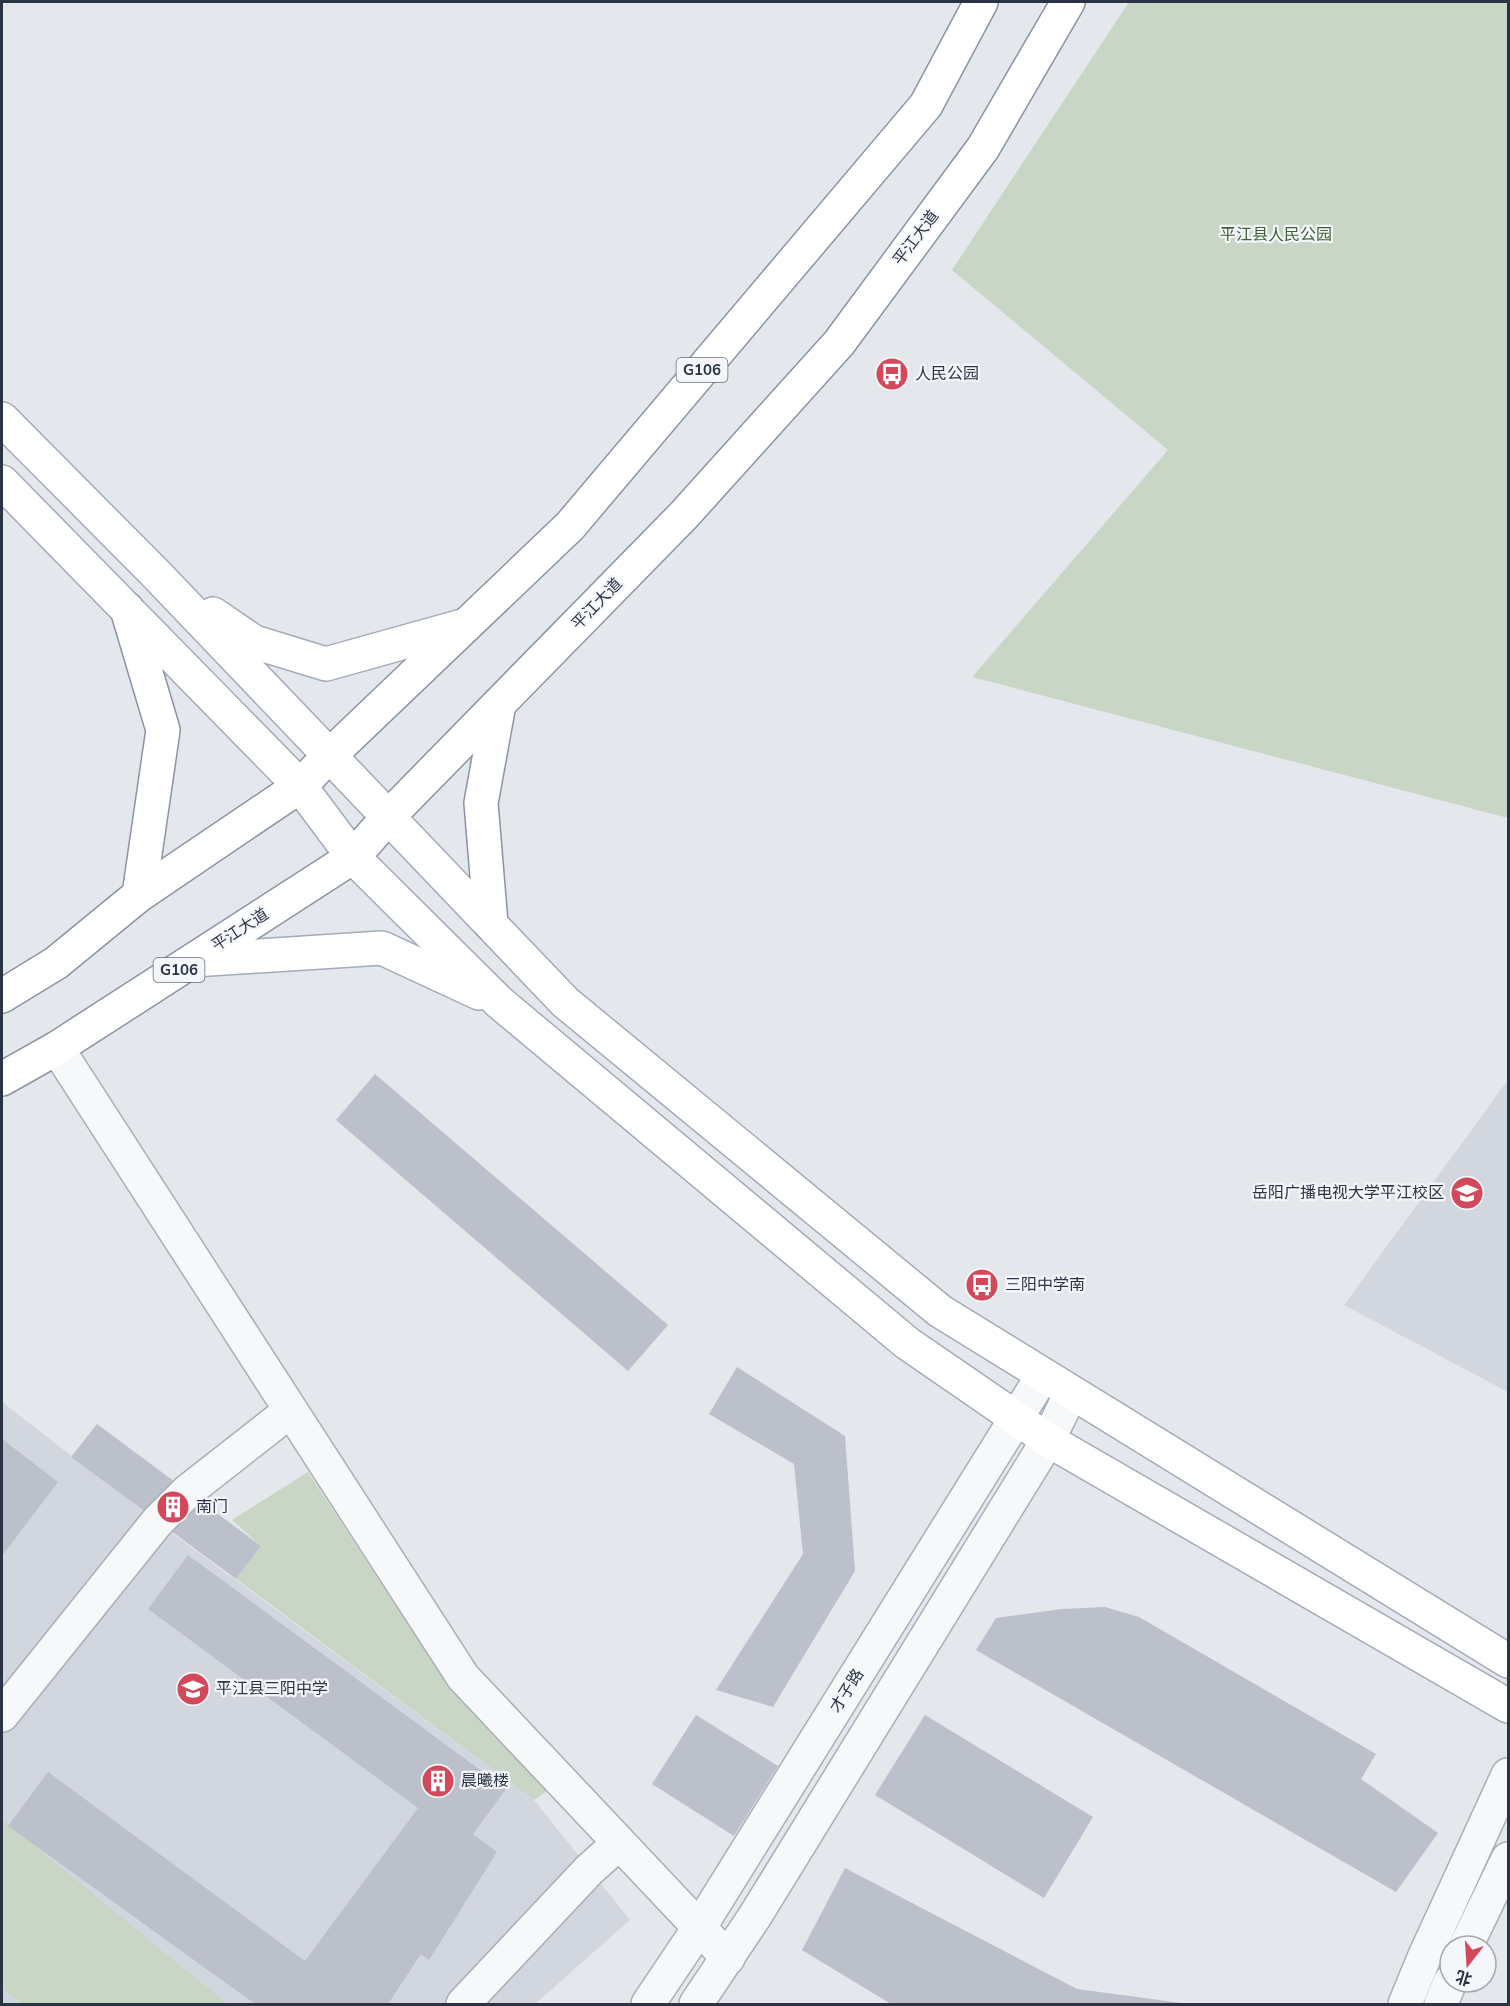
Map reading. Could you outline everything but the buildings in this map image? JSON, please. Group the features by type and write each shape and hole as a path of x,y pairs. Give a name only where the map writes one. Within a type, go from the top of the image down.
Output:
{"main road":[{"name":"G106","path":"2,996 56,963 139,895 300,786 570,526 926,105 981,2"},
{"name":"平江大道","path":"2,1079 57,1048 353,857 389,816 683,516 839,343 983,148 1068,2"},
{"path":"2,419 157,575 328,757 389,816 565,1002 940,1311 1509,1661"},
{"path":"2,482 300,786 353,857 499,1002 907,1343 1047,1440 1509,1706"},
{"path":"157,575 254,642 326,664 466,625"},
{"path":"127,609 163,730 139,895"},
{"path":"491,924 481,803 499,704"},
{"path":"194,960 382,948 499,1002"}],"street":[{"path":"57,1048 463,1677 728,1958"},
{"name":"才子路","path":"648,2004 699,1928 1043,1375"},
{"path":"696,2004 728,1958 1047,1440 1071,1393"},
{"path":"2,1715 158,1522 188,1491 290,1411"},
{"path":"1406,2004 1424,1958 1509,1775"},
{"path":"463,2004 589,1870 619,1843"},
{"path":"1472,1934 1509,1859"}],"shaded area":[{"name":"岳阳广播电视大学平江校区","path":"1508,1080 1508,1392 1344,1305"},
{"name":"平江县三阳中学","path":"2,1402 157,1522 534,1800 630,1920 535,2004 2,2004"}],"green space":[{"name":"平江县人民公园","path":"1129,2 1508,2 1508,818 972,677 1168,450 952,270"},
{"path":"308,1472 447,1684 548,1790 534,1800 236,1579 261,1546 232,1520"},
{"path":"2,1819 227,2004 22,2004 2,1988"}],"place":[{"name":"人民公园","path":"892,374"},
{"name":"岳阳广播电视大学平江校区","path":"1467,1193"},
{"name":"三阳中学南","path":"982,1285"},
{"name":"南门","path":"173,1507"},
{"name":"平江县三阳中学","path":"193,1689"},
{"name":"晨曦楼","path":"438,1781"}]}
